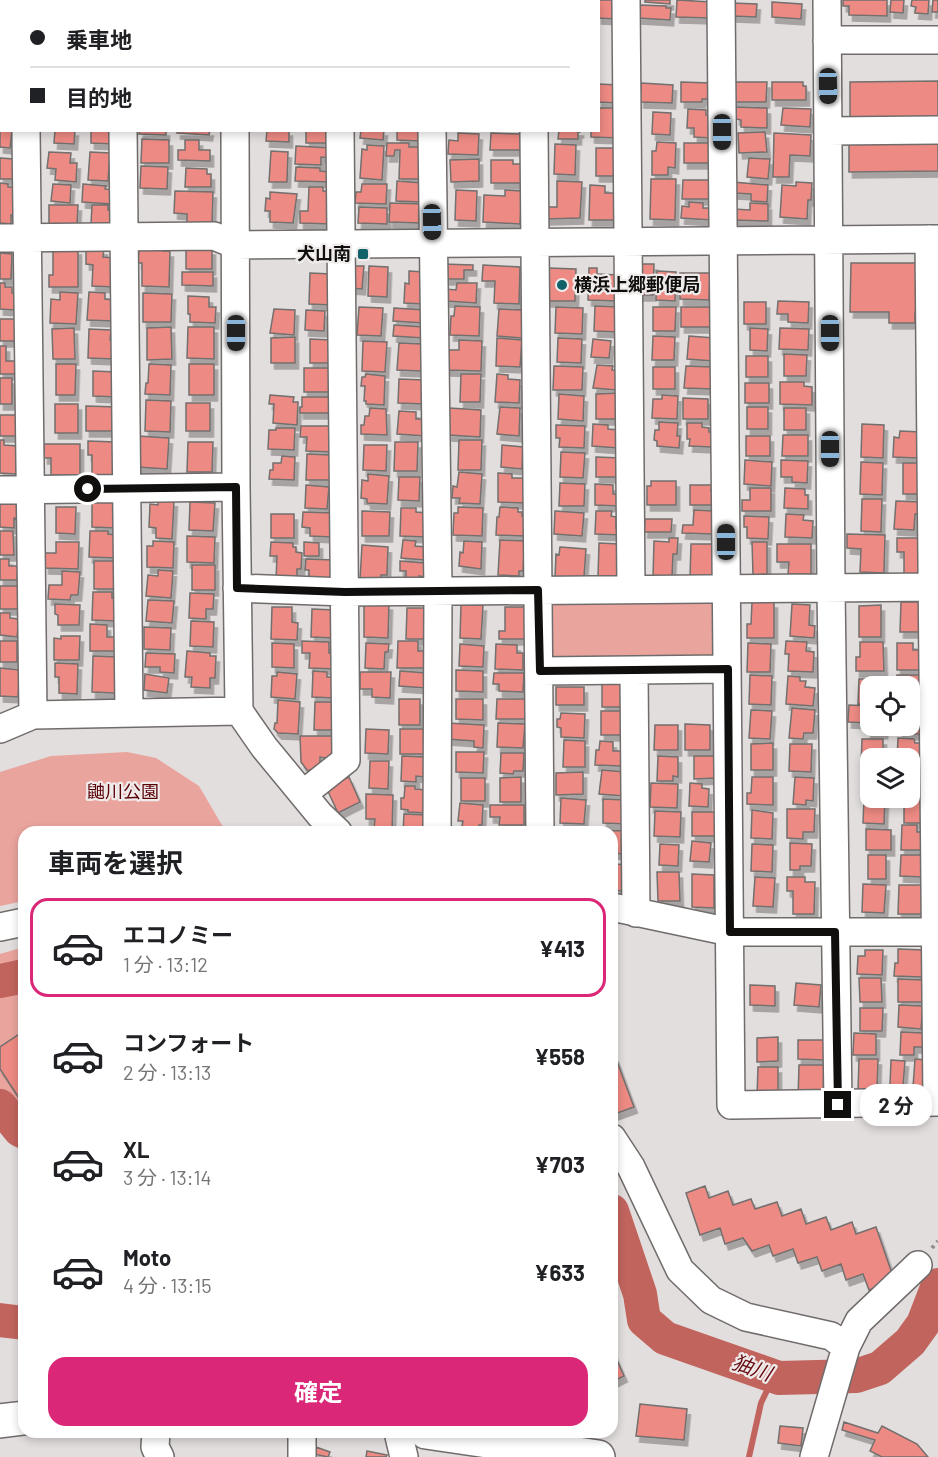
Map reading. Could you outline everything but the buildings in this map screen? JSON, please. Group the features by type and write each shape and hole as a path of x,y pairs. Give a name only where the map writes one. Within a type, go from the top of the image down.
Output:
{"main road":[{"path":"0,1420 18,1418"},
{"path":"467,1438 598,1457"}],"street":[{"path":"626,0 631,589"},
{"path":"0,238 214,236 236,245 433,245 535,243 723,241 829,241 934,239 937,1102 731,1105 728,669 723,241 721,0"},
{"path":"827,0 831,588 838,1105"},
{"path":"827,40 938,40"},
{"path":"828,131 938,130"},
{"path":"26,132 33,715"},
{"path":"123,132 129,713"},
{"path":"235,132 239,711 264,747 332,826"},
{"path":"303,794 346,760 340,132"},
{"path":"432,132 438,591 437,826"},
{"path":"534,132 540,826"},
{"path":"0,490 236,487"},
{"path":"237,588 345,592 935,587"},
{"path":"540,671 728,669"},
{"path":"634,671 624,910 730,932 937,932"},
{"path":"0,729 33,715 239,711"},
{"path":"0,927 18,922"},
{"path":"618,1147 631,1167 680,1270 711,1300 746,1317 831,1336 846,1347"},
{"path":"814,1457 846,1347 859,1321 918,1265"},
{"path":"156,1438 155,1447 160,1457"},
{"path":"399,1438 404,1457"}],"green space":[{"path":"544,598 716,600 717,658 545,666"},
{"name":"鼬川公園","path":"127,752 156,758 199,786 222,826 18,826 18,902 0,906 0,772 51,756"},
{"path":"18,949 18,980 0,984 0,954"},
{"path":"18,986 18,1109 0,1093 0,990 3,987"}],"waterway":[{"name":"㹨川","path":"0,981 18,977"},
{"name":"㹨川","path":"0,1106 18,1128"},
{"name":"㹨川","path":"618,1229 640,1294 644,1320 665,1338 779,1378 856,1376 880,1368 910,1342 923,1324 938,1285"},
{"name":"㹨川","path":"0,1320 18,1322"},
{"path":"749,1457 761,1403 774,1376"}],"place":[{"name":"犬山南","path":"363,254"},
{"name":"横浜上郷郵便局","path":"562,285"}],"route":[{"path":"88,489 236,487 237,588 345,592 538,590 540,671 728,669 730,932 835,932 838,1105"}]}
